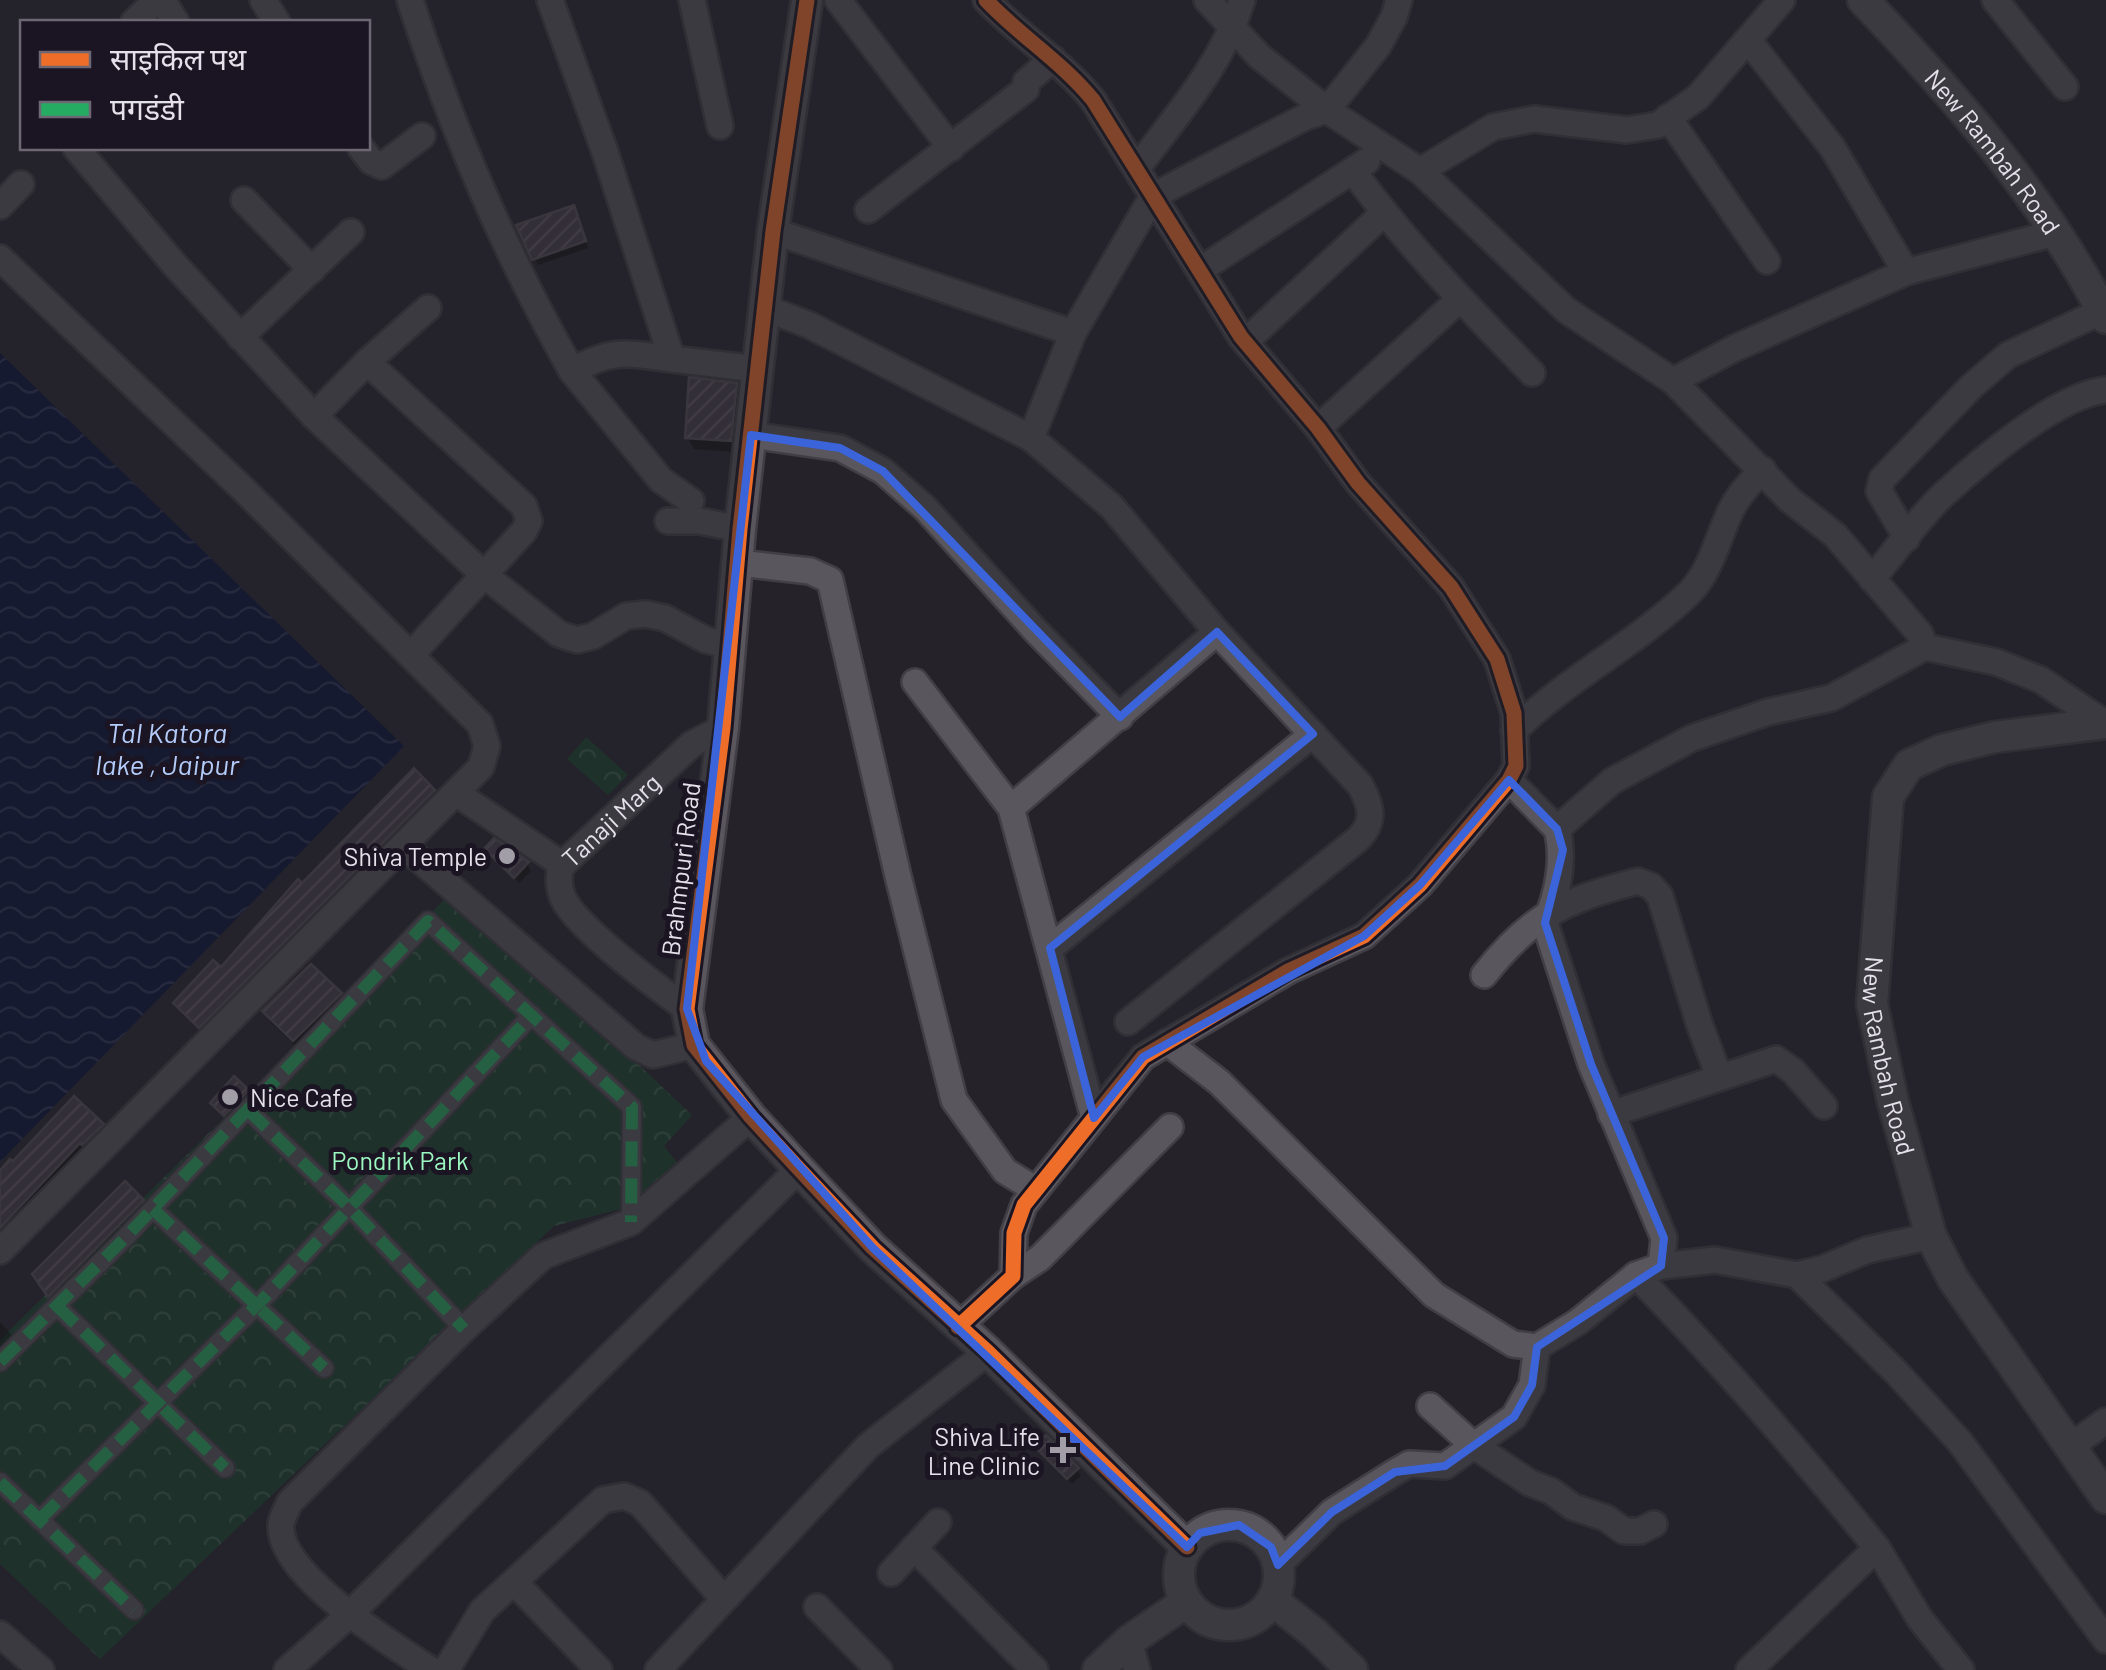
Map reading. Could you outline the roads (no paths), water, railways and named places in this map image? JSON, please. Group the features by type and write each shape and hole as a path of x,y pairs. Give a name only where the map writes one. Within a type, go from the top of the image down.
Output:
{"street":[{"path":"136,20 160,0"},
{"path":"410,0 472,168 528,292 572,371 662,480 691,501"},
{"path":"550,0 605,152 672,359"},
{"path":"692,0 720,126"},
{"name":"Brahmpuri Road","path":"807,0 773,231 740,528 723,728 687,1009 694,1044 752,1118 873,1248 988,1352 1186,1548"},
{"path":"838,0 951,148"},
{"path":"986,0 1072,74 1094,100 1245,342 1318,428 1358,483 1451,588 1497,659 1508,695 1516,766 1509,780 1420,886 1364,936 1288,971 1143,1056 1024,1205 1014,1233 1013,1276"},
{"path":"1208,0 1259,56 1327,110 1420,171 1566,310 1673,381 1790,500 1835,534 1920,634 1926,648"},
{"path":"1138,167 1218,59 1234,29 1242,0"},
{"path":"1031,438 1073,333 1153,196 1304,117 1327,110 1378,46 1394,17 1398,0"},
{"path":"1420,171 1493,127 1534,119 1626,130 1658,125 1698,98 1782,0"},
{"name":"New Rambah Road","path":"1863,0 1972,118 2016,174 2081,270 2104,315"},
{"path":"1995,0 2065,87"},
{"path":"1748,40 1832,147 1906,272"},
{"path":"868,210 1026,89 1026,82 1054,59"},
{"path":"1668,117 1767,261"},
{"path":"362,150 382,166 422,136"},
{"path":"1200,270 1383,149"},
{"path":"78,150 314,416 483,574 560,634 577,640 593,636 626,616 646,614 666,618 706,640 731,646"},
{"path":"1353,170 1384,213 1460,299 1532,372"},
{"path":"0,206 21,184"},
{"path":"244,200 312,270"},
{"path":"1245,342 1384,213"},
{"path":"773,231 1073,333"},
{"path":"240,337 351,232"},
{"path":"1673,381 1735,348 1906,272 2054,233"},
{"path":"0,258 242,488 480,724 487,746 481,767 405,847 0,1251"},
{"path":"1318,428 1460,299"},
{"path":"314,416 366,362 428,308"},
{"path":"765,308 809,325 1031,438 1112,507 1218,632 1360,784 1372,805 1368,829 1128,1022"},
{"path":"1907,538 1879,491 1882,479 1972,386 2008,356 2104,315"},
{"path":"572,371 601,355 620,352 758,369"},
{"path":"366,362 524,506 529,520 524,531 411,656"},
{"path":"1872,580 1942,497 2058,405 2086,392 2106,390"},
{"path":"752,435 840,448 883,471 925,508 1120,717"},
{"path":"1514,731 1562,686 1631,641 1690,592 1707,571 1731,509 1763,470"},
{"path":"668,521 740,528"},
{"path":"739,563 810,571 830,580 954,1100 1005,1171 1036,1190"},
{"path":"1012,808 1218,632"},
{"path":"1557,829 1612,781 1692,738 1768,712 1832,698 1926,648 1996,662 2041,680 2106,723"},
{"path":"914,682 1012,808 1094,1118"},
{"name":"New Rambah Road","path":"2106,723 1995,737 1942,750 1909,766 1888,797 1872,1004 1893,1102 1931,1236 1953,1279 2106,1498"},
{"name":"Tanaji Marg","path":"687,1009 578,918 565,902 558,884 560,867 692,744 723,728"},
{"path":"1050,948 1313,734"},
{"path":"1509,780 1557,829 1562,850 1545,923 1585,1047 1664,1238 1661,1266"},
{"path":"456,793 554,859"},
{"path":"405,847 636,1047 653,1055 694,1044"},
{"path":"1484,975 1512,939 1551,910 1638,881 1651,886 1660,896 1700,1026 1720,1076"},
{"path":"0,1362 153,1209 428,921 632,1107 631,1222"},
{"path":"39,1520 258,1304 532,1016"},
{"path":"1167,1042 1220,1082 1434,1295 1513,1344 1537,1347 1578,1322 1636,1275 1661,1266 1715,1260 1797,1275 1867,1250 1931,1236"},
{"path":"1611,1114 1776,1059 1793,1071 1824,1106"},
{"path":"248,1110 350,1208 464,1329"},
{"path":"431,1670 349,1615 295,1561 286,1547 281,1524 290,1502 543,1256 631,1222 752,1118"},
{"path":"958,1328 1013,1276 1040,1258 1170,1127"},
{"path":"287,1670 349,1615 799,1170"},
{"path":"153,1209 324,1368"},
{"path":"1636,1275 1737,1381 1877,1548 1920,1619 1957,1669"},
{"path":"1797,1275 1896,1372 1960,1442 2106,1640"},
{"path":"57,1306 225,1468"},
{"path":"1278,1565 1332,1512 1395,1472 1409,1464 1445,1466 1514,1417 1532,1385 1537,1347"},
{"path":"658,1670 868,1446 988,1352"},
{"path":"1430,1406 1472,1446 1530,1483 1552,1491 1574,1508 1606,1518 1624,1531 1654,1524"},
{"path":"2070,1446 2106,1421"},
{"path":"0,1482 134,1610"},
{"path":"446,1670 482,1611 603,1500 624,1496 640,1503 724,1599"},
{"path":"891,1572 938,1522"},
{"path":"1239,1525 1257,1533 1271,1547 1278,1565 1279,1577 1272,1600 1261,1613 1230,1626 1198,1615 1186,1602 1178,1575 1186,1548 1200,1533 1219,1526 1239,1525"},
{"path":"914,1548 1035,1670"},
{"path":"1758,1667 1877,1548"},
{"path":"514,1582 599,1670"},
{"path":"1272,1600 1352,1670"},
{"path":"1098,1670 1133,1656 1186,1602"},
{"path":"817,1607 879,1670"},
{"path":"0,1634 28,1666"}],"water":[{"name":"Tal Katora lake , Jaipur","path":"0,353 404,746 0,1162"}],"place":[{"name":"Shiva Temple","path":"507,856"},
{"name":"Nice Cafe","path":"230,1097"},
{"name":"Shiva Life Line Clinic","path":"1063,1450"}],"park label":[{"name":"Pondrik Park","path":"400,1160"}]}
